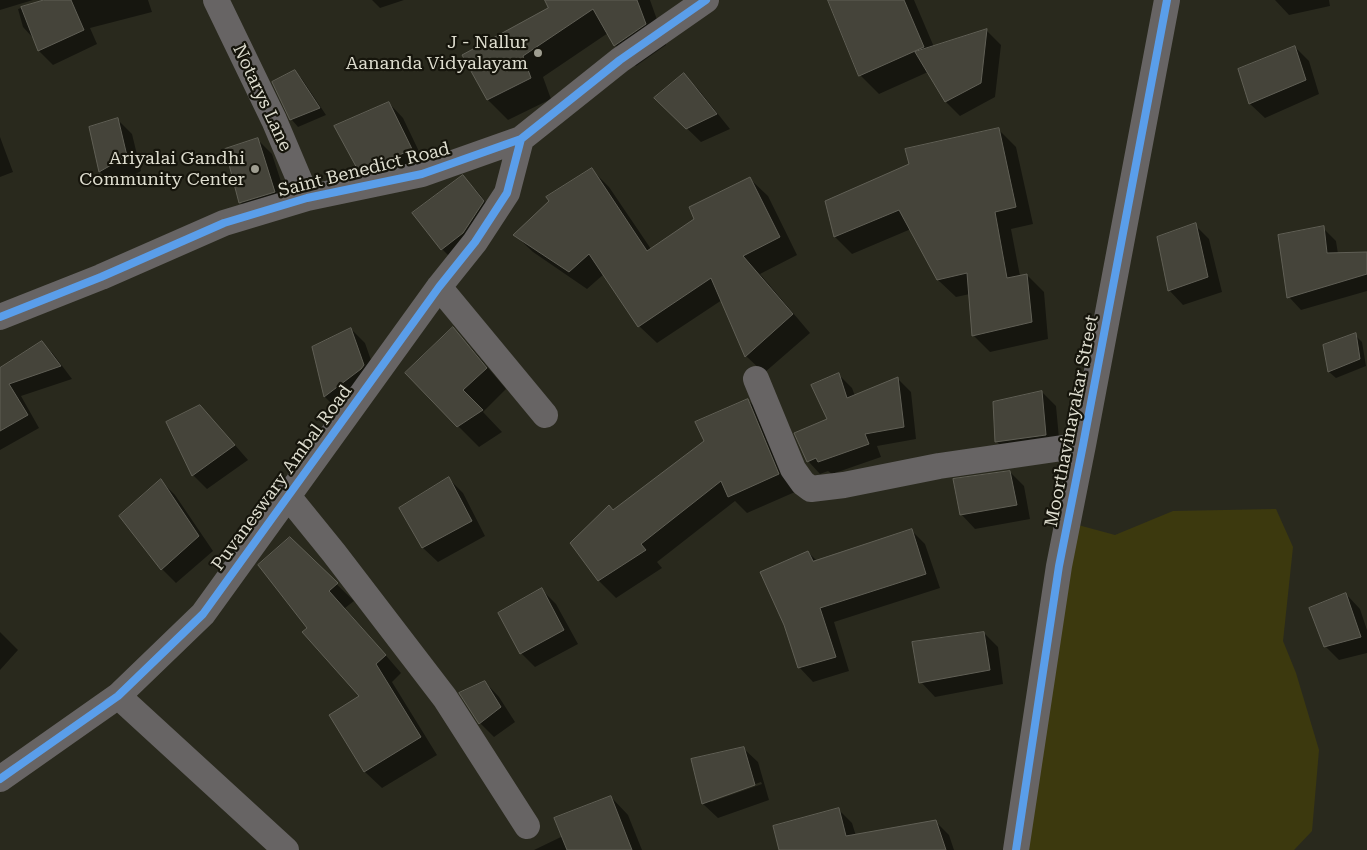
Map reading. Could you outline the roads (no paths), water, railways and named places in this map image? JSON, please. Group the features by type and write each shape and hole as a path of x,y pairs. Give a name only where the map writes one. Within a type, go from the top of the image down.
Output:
{"street":[{"name":"Notarys Lane","path":"216,0 274,120 307,198"},
{"name":"Saint Benedict Road","path":"0,317 101,277 224,223 307,198 422,174 521,139 620,60 706,0"},
{"name":"Moorthavinayakar Street","path":"1016,850 1059,566 1167,0"},
{"name":"Puvaneswary Ambal Road","path":"0,779 118,696 203,614 439,287 475,242 507,193 521,139"},
{"path":"439,287 545,415"},
{"path":"756,380 793,468 803,484 811,488 844,485 939,466 1083,445"},
{"path":"287,496 334,552 445,698 527,826"},
{"path":"118,696 286,850"}],"place":[{"name":"J - Nallur Aananda Vidyalayam","path":"538,53"},
{"name":"Ariyalai Gandhi Community Center","path":"255,169"}]}
